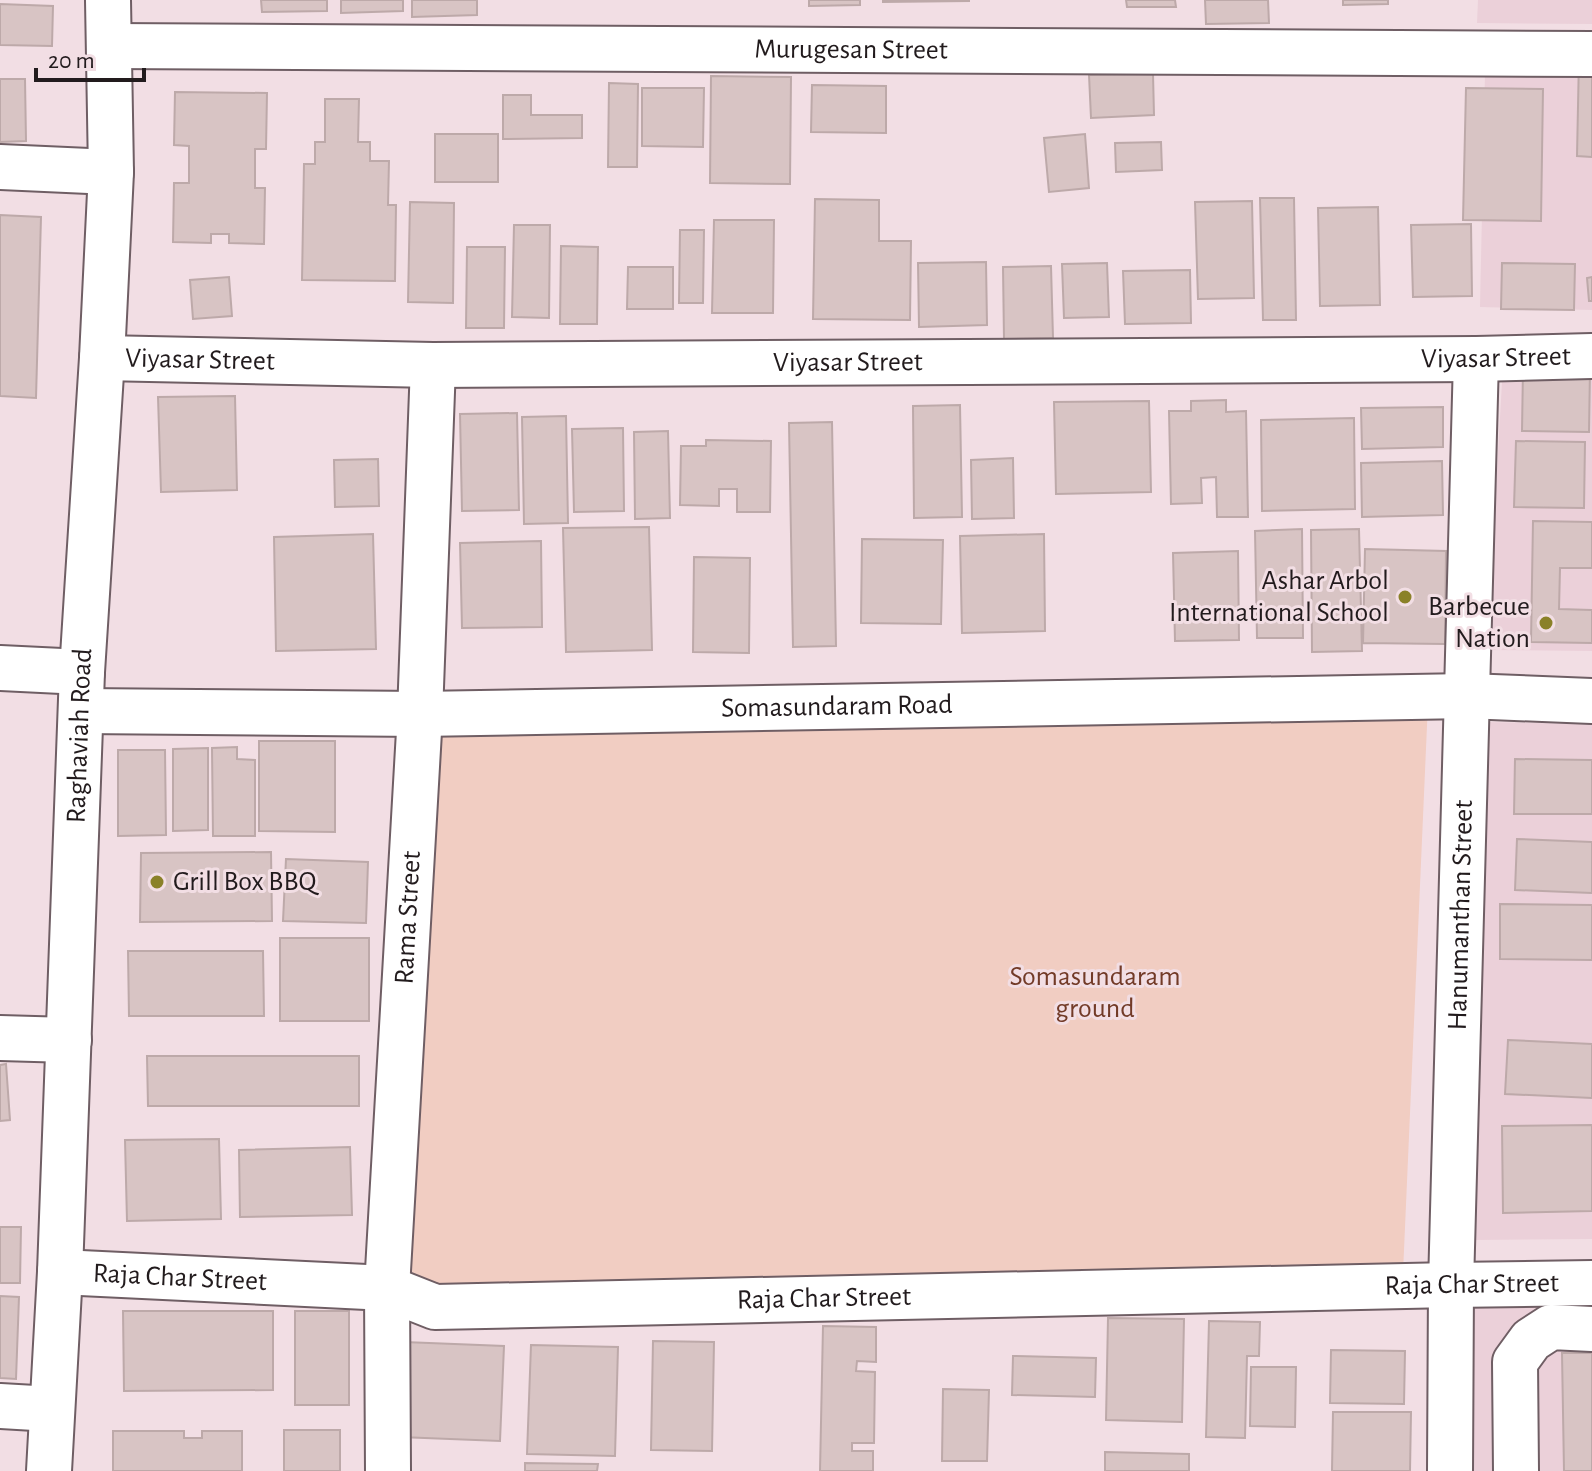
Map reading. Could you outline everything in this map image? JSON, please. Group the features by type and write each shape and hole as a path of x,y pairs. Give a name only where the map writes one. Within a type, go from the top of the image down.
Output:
{"street":[{"name":"Raghaviah Road","path":"49,1471 60,1272 81,692 111,172 108,0"},
{"name":"Murugesan Street","path":"109,46 1592,54"},
{"path":"0,167 111,172"},
{"name":"Viyasar Street","path":"102,358 433,365 1592,356"},
{"name":"Hanumanthan Street","path":"1450,1471 1451,1285 1476,359"},
{"name":"Rama Street","path":"388,1471 387,1288 420,714 433,365"},
{"name":"Somasundaram Road","path":"0,668 81,692 420,714 1467,696 1592,701"},
{"path":"0,1038 69,1040"},
{"name":"Raja Char Street","path":"60,1272 387,1288 435,1307 1592,1283"},
{"path":"1531,1284 1531,1340"},
{"path":"1516,1471 1515,1362 1531,1340 1551,1327 1592,1329"},
{"path":"0,1406 52,1409"}],"shaded area":[{"path":"1478,0 1592,0 1592,24 1477,23"},
{"path":"1485,73 1592,74 1592,310 1480,307"},
{"path":"1503,364 1592,365 1592,651 1487,650"},
{"path":"1483,722 1592,724 1592,1239 1473,1240"},
{"path":"1470,1302 1592,1302 1592,1471 1468,1471"}],"green space":[{"name":"Somasundaram ground","path":"1428,703 1403,1273 394,1287 408,720"}],"building":[{"path":"261,0 327,0 327,11 262,12"},
{"path":"341,0 403,0 403,11 341,13"},
{"path":"412,0 477,0 477,15 412,17"},
{"path":"809,0 860,0 860,5 809,6"},
{"path":"969,0 969,1 883,2"},
{"path":"1126,0 1175,0 1176,7 1127,7"},
{"path":"1205,0 1268,0 1269,23 1206,24"},
{"path":"1343,0 1388,0 1388,4 1343,5"},
{"path":"0,4 53,6 52,46 0,45"},
{"path":"1579,57 1592,57 1592,157 1577,156"},
{"path":"1153,74 1154,115 1091,118 1089,75"},
{"path":"711,76 791,77 790,184 710,183"},
{"path":"0,79 25,79 26,141 0,142"},
{"path":"609,83 638,84 637,167 608,167"},
{"path":"812,85 886,86 886,133 811,132"},
{"path":"642,88 704,88 703,147 642,146"},
{"path":"1466,88 1543,89 1541,221 1463,220"},
{"path":"175,92 267,93 266,149 255,149 255,188 265,188 264,244 229,243 229,234 211,234 211,243 173,242 174,183 189,183 189,146 174,145"},
{"path":"503,95 531,95 531,115 582,115 582,138 503,139"},
{"path":"325,99 359,99 358,142 370,142 370,161 389,161 388,205 396,205 395,281 302,280 304,164 315,164 315,142 325,142"},
{"path":"435,134 498,134 498,182 435,182"},
{"path":"1085,134 1089,188 1049,192 1044,138"},
{"path":"1161,142 1162,170 1116,172 1115,143"},
{"path":"1260,198 1294,198 1296,320 1263,320"},
{"path":"815,199 879,200 879,241 911,241 910,320 813,319"},
{"path":"1252,201 1254,298 1198,299 1195,202"},
{"path":"410,202 454,203 453,303 408,302"},
{"path":"1378,207 1380,305 1320,306 1318,208"},
{"path":"0,215 41,217 36,398 0,396"},
{"path":"714,220 774,220 773,313 712,313"},
{"path":"1471,224 1472,296 1413,297 1411,225"},
{"path":"514,225 550,225 549,318 512,317"},
{"path":"680,230 704,230 703,303 679,303"},
{"path":"561,246 598,247 597,324 560,324"},
{"path":"467,247 505,247 504,328 466,328"},
{"path":"986,262 987,325 919,327 918,263"},
{"path":"1107,263 1109,317 1064,318 1062,264"},
{"path":"1502,263 1575,264 1574,310 1501,309"},
{"path":"1051,266 1053,338 1004,339 1003,267"},
{"path":"628,267 673,267 673,309 627,309"},
{"path":"1190,270 1191,323 1125,324 1123,271"},
{"path":"229,277 232,316 193,319 190,280"},
{"path":"1592,277 1592,301 1589,301 1587,278"},
{"path":"1523,369 1590,369 1589,432 1522,431"},
{"path":"235,396 237,490 161,492 158,397"},
{"path":"1226,400 1226,412 1246,411 1248,517 1217,517 1216,477 1201,478 1202,503 1171,504 1169,411 1191,411 1191,401"},
{"path":"1149,401 1151,492 1056,494 1054,402"},
{"path":"960,405 962,517 914,518 913,406"},
{"path":"1443,407 1443,447 1362,449 1361,408"},
{"path":"517,413 519,510 462,511 460,414"},
{"path":"566,416 568,523 524,524 522,417"},
{"path":"1354,418 1355,509 1262,511 1261,420"},
{"path":"832,422 836,646 793,647 789,423"},
{"path":"623,428 624,511 574,512 572,429"},
{"path":"668,431 670,518 635,519 634,432"},
{"path":"706,440 771,441 770,512 737,512 737,489 719,489 719,506 680,505 681,446 706,446"},
{"path":"1516,441 1585,442 1584,508 1514,507"},
{"path":"1013,458 1014,518 972,519 971,460"},
{"path":"378,459 379,506 335,507 334,460"},
{"path":"1442,461 1443,515 1362,517 1361,463"},
{"path":"1533,521 1592,522 1592,568 1560,568 1559,609 1592,610 1592,643 1531,642"},
{"path":"649,527 652,650 566,652 563,528"},
{"path":"1302,529 1303,638 1257,638 1255,531"},
{"path":"1359,529 1362,651 1312,652 1311,530"},
{"path":"373,534 376,649 276,651 274,537"},
{"path":"1044,534 1045,631 962,633 960,536"},
{"path":"862,539 943,540 941,624 861,623"},
{"path":"541,541 542,627 462,628 460,543"},
{"name":"Ashar Arbol International School","path":"1365,549 1446,551 1445,644 1363,643"},
{"path":"1238,551 1239,640 1175,641 1173,553"},
{"path":"694,557 750,558 749,653 693,652"},
{"path":"259,741 335,741 335,832 259,831"},
{"path":"237,747 237,759 255,760 255,836 213,836 212,748"},
{"path":"208,748 208,830 173,831 173,749"},
{"path":"118,750 165,750 166,835 118,836"},
{"path":"1515,759 1592,760 1592,814 1514,814"},
{"path":"1517,839 1592,842 1592,893 1515,890"},
{"path":"271,852 272,921 140,922 141,853"},
{"path":"286,859 368,862 366,923 283,921"},
{"path":"1500,904 1592,905 1592,960 1500,959"},
{"path":"280,938 369,938 369,1021 280,1021"},
{"path":"128,951 263,951 264,1016 129,1016"},
{"path":"1508,1040 1592,1044 1592,1098 1505,1094"},
{"path":"147,1056 359,1056 359,1106 148,1106"},
{"path":"6,1064 10,1120 0,1121 0,1065"},
{"path":"1592,1125 1592,1211 1503,1213 1502,1126"},
{"path":"219,1139 221,1219 127,1221 125,1140"},
{"path":"350,1147 352,1215 240,1217 239,1150"},
{"path":"0,1227 21,1227 20,1283 0,1283"},
{"path":"0,1296 19,1297 16,1379 0,1378"},
{"path":"123,1311 273,1311 273,1390 124,1391"},
{"path":"295,1311 349,1311 349,1405 295,1405"},
{"path":"1108,1318 1184,1319 1182,1422 1106,1420"},
{"path":"1209,1321 1260,1322 1259,1356 1247,1356 1245,1438 1206,1437"},
{"path":"823,1326 876,1327 876,1362 857,1361 856,1371 875,1372 874,1443 852,1443 852,1451 873,1451 873,1471 820,1471"},
{"path":"653,1341 714,1342 712,1451 651,1450"},
{"path":"404,1342 504,1346 500,1441 400,1437"},
{"path":"531,1345 618,1347 615,1456 527,1454"},
{"path":"1331,1350 1405,1351 1404,1404 1330,1403"},
{"path":"1562,1353 1592,1353 1592,1471 1564,1471"},
{"path":"1013,1356 1096,1358 1095,1397 1012,1395"},
{"path":"1251,1367 1296,1367 1295,1427 1250,1426"},
{"path":"943,1389 989,1390 987,1461 942,1461"},
{"path":"1333,1412 1411,1412 1410,1471 1332,1471"},
{"path":"284,1430 340,1430 340,1471 284,1471"},
{"path":"113,1431 184,1431 184,1438 202,1438 202,1431 242,1431 242,1471 113,1471"},
{"path":"1105,1452 1189,1454 1189,1471 1105,1471"},
{"path":"525,1463 598,1464 597,1471 525,1471"}],"place":[{"name":"Ashar Arbol International School","path":"1405,597"},
{"name":"Barbecue Nation","path":"1546,623"},
{"name":"Grill Box BBQ","path":"157,882"}]}
